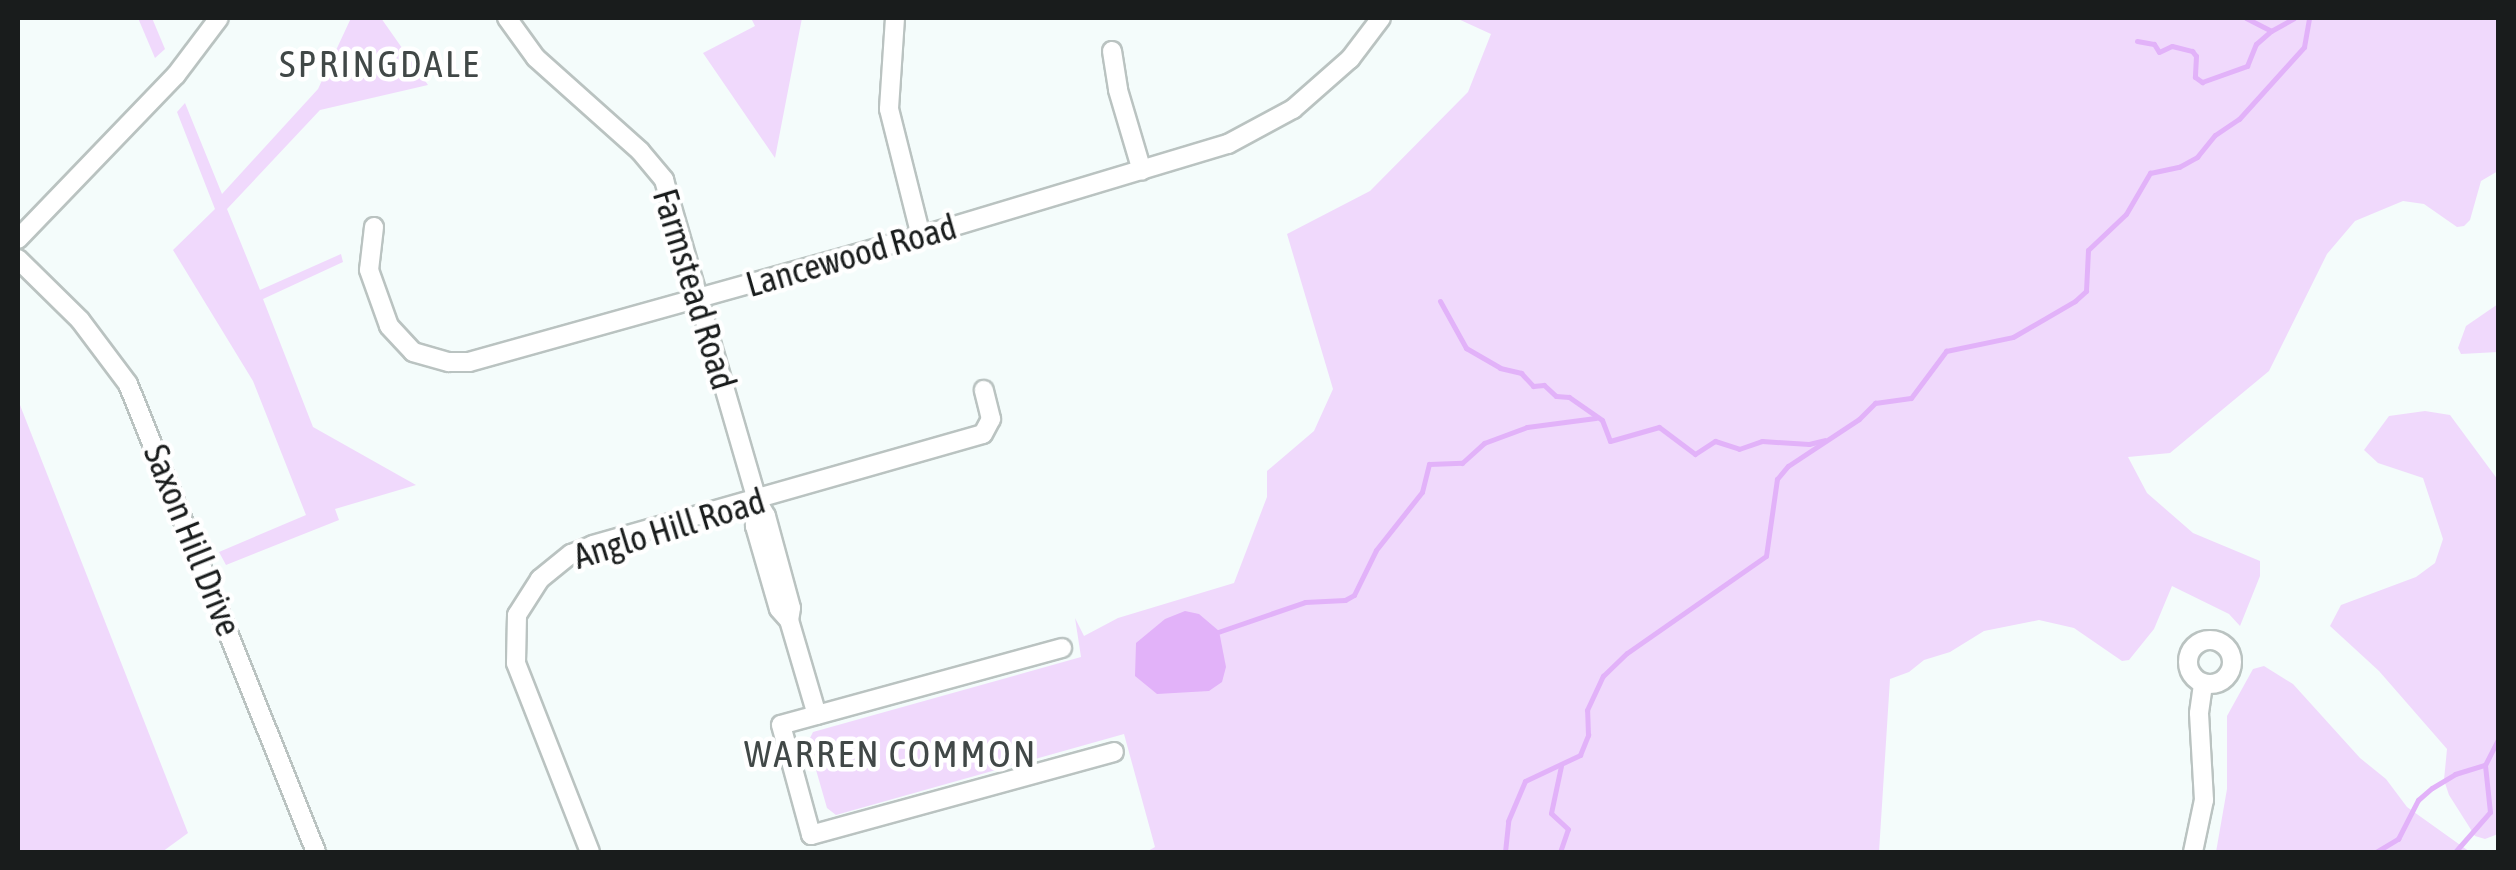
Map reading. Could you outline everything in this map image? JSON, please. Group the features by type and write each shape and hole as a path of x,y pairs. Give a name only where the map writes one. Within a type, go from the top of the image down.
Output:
{"street":[{"path":"18,239 176,75 219,18"},
{"name":"Farmstead Road","path":"507,18 544,66 654,166 672,200 757,501 766,516 791,608 788,620 817,715"},
{"path":"896,18 889,109 922,236"},
{"name":"Lancewood Road","path":"374,227 368,247 374,294 400,340 431,359 469,362 922,236 1228,144 1293,109 1350,59 1380,18"},
{"path":"1112,52 1142,171"},
{"name":"Saxon Hill Drive","path":"18,259 80,320 134,397 316,852"},
{"name":"Anglo Hill Road","path":"590,852 516,663 517,615 540,579 571,554 983,434 991,419 984,390"},
{"path":"1062,648 780,725 811,835 1114,752"},
{"path":"2193,852 2204,800 2199,713 2203,683"}],"shaded area":[{"path":"138,18 152,18 165,49 155,58"},
{"path":"351,18 381,18 428,85 320,110 227,209 260,290 341,254 343,262 263,299 313,427 416,485 335,509 339,520 226,565 219,552 306,515 253,381 173,250 215,209 177,112 185,103 222,194 318,89"},
{"path":"751,18 802,18 775,158 703,53 755,26"},
{"path":"1456,18 2498,18 2498,171 2481,181 2470,220 2464,226 2457,227 2424,204 2403,201 2355,221 2327,254 2269,371 2170,453 2128,457 2147,493 2193,533 2260,561 2260,576 2240,626 2229,614 2172,586 2154,629 2129,660 2122,661 2074,628 2039,620 1984,631 1950,652 1924,660 1909,672 1890,679 1879,852 1146,852 1155,847 1124,734 836,815 827,808 808,742 813,732 1081,657 1075,618 1084,636 1118,618 1234,583 1267,497 1267,471 1314,431 1333,389 1287,234 1370,191 1468,92 1491,34"},
{"path":"2498,304 2498,352 2461,354 2458,348 2466,326"},
{"path":"18,400 188,833 162,852 18,852"},
{"path":"2425,411 2450,415 2498,480 2498,834 2485,839 2475,836 2449,795 2444,780 2447,749 2379,671 2330,626 2341,605 2416,577 2435,563 2443,539 2423,478 2378,463 2364,450 2389,416"},
{"path":"1185,611 1199,614 1219,631 1226,667 1222,682 1209,691 1157,694 1135,676 1136,643 1165,619"},
{"path":"2264,666 2293,684 2360,758 2386,779 2407,807 2470,852 2216,852 2227,789 2227,716 2253,669"}],"waterway":[{"path":"2246,18 2271,31 2294,18"},
{"path":"1505,852 1508,821 1525,781 1580,755 1588,735 1587,710 1603,676 1627,653 1766,556 1777,479 1788,466 1859,419 1875,403 1911,398 1946,351 2013,337 2075,301 2086,291 2088,250 2126,214 2150,173 2179,167 2197,157 2215,135 2239,119 2304,47 2309,18"},
{"path":"2137,41 2154,44 2159,52 2172,46 2192,51 2196,56 2195,77 2202,82 2247,66 2256,44 2271,31"},
{"path":"1440,301 1466,348 1500,368 1521,373 1533,386 1544,385 1556,396 1569,397 1602,420 1610,441 1659,427 1695,454 1715,441 1739,449 1762,441 1809,444 1825,440"},
{"path":"1218,632 1305,602 1345,600 1354,595 1376,550 1422,492 1429,464 1462,463 1484,443 1527,427 1595,418"},
{"path":"2376,852 2398,839 2418,800 2432,788 2455,774 2485,765 2498,739"},
{"path":"2455,852 2490,812 2485,765"},
{"path":"1560,852 1568,829 1551,813 1561,766"}],"district":[{"name":"SPRINGDALE","path":"380,64"},
{"name":"WARREN COMMON","path":"891,754"}]}
